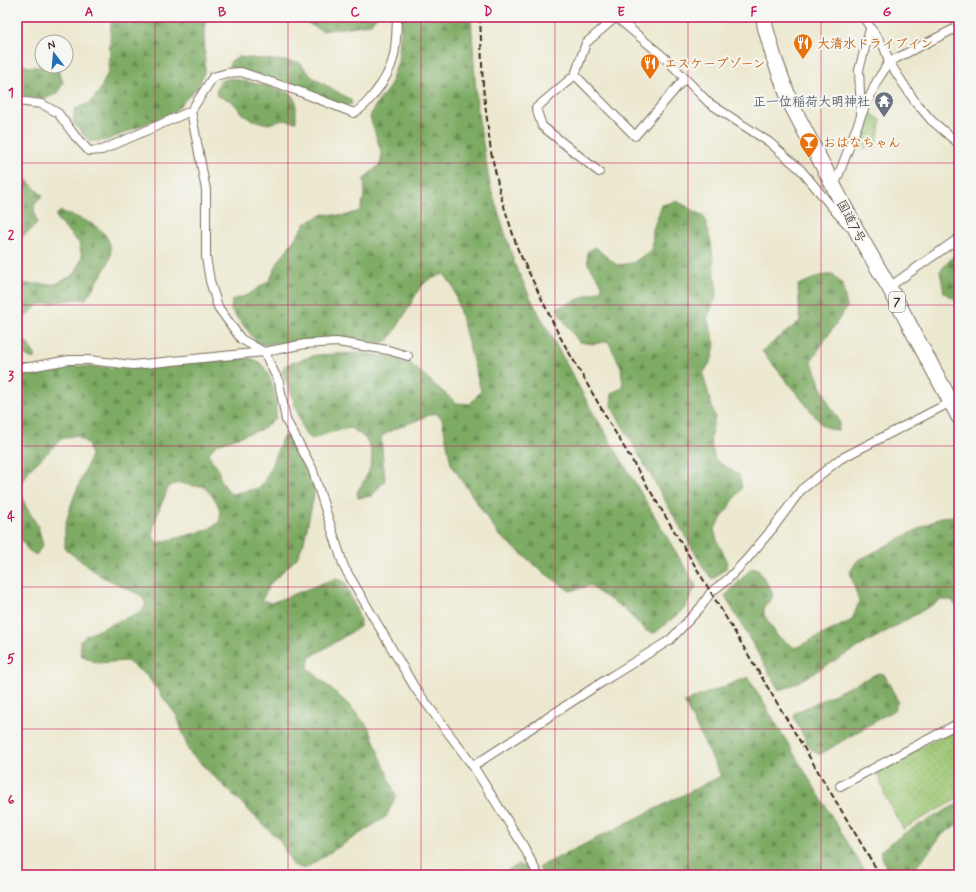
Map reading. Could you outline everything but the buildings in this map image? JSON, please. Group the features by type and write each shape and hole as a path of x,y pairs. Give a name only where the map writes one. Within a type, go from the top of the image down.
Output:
{"highway":[{"name":"国道7号","path":"764,17 774,58 791,104 860,237 889,287 959,417"}],"street":[{"path":"17,101 42,104 58,113 75,136 89,150 102,150 191,110 213,77 227,73 241,72 298,91 354,113 363,108 382,84 390,70 396,45 397,17"},
{"path":"599,172 542,126 536,108 575,75 586,43 616,17 665,58 709,103 769,142 802,170 836,212 860,237"},
{"path":"863,17 884,47 889,62 914,100 931,120 959,144"},
{"path":"834,186 861,116 877,81 889,62 959,28 954,17"},
{"path":"861,116 859,70 870,29"},
{"path":"575,75 634,136 684,79"},
{"path":"191,110 206,190 206,257 210,281 218,307 241,339 264,352 279,382 286,420 312,468 344,566 415,688 473,766 524,847 538,875"},
{"path":"889,287 959,238"},
{"path":"17,367 30,367 69,360 88,360 133,365 264,352 305,344 337,342 388,350 408,356"},
{"path":"473,766 670,640 700,608 711,592 728,579 747,559 773,528 801,490 840,459 951,402"},
{"path":"840,786 959,723"}],"green space":[{"path":"111,17 207,17 204,28 205,70 199,85 175,111 108,140 90,142 73,122 75,109 90,103 100,90 109,70"},
{"path":"297,17 377,17 370,24 322,31"},
{"path":"402,17 471,17 477,108 490,185 515,265 531,299 590,407 696,586 685,608 655,633 646,631 623,608 595,590 591,585 570,591 543,572 498,534 451,464 442,419 435,413 390,431 381,437 385,480 372,496 358,498 357,492 368,474 372,461 370,447 363,437 351,428 333,431 312,439 305,434 282,372 285,365 316,355 358,353 392,357 411,364 456,403 470,404 481,391 453,286 444,274 428,280 419,289 389,340 376,344 337,337 259,345 231,310 232,300 248,295 270,280 278,262 306,223 324,214 344,216 360,211 365,193 364,179 380,164 382,155 370,117 375,106 390,86 398,61"},
{"path":"238,57 299,62 312,77 351,100 352,104 343,106 229,66 231,61"},
{"path":"17,62 28,67 34,67 34,74 60,74 63,82 58,93 45,99 17,96"},
{"path":"229,78 273,87 291,94 296,102 296,122 283,120 268,124 250,119 241,112 232,101 217,96 216,91 220,81"},
{"path":"867,111 881,120 876,148 853,148"},
{"path":"17,170 43,196 37,201 34,207 37,222 33,228 17,240"},
{"path":"677,201 704,216 711,242 717,295 707,318 715,344 712,359 703,374 715,417 710,439 715,460 739,475 742,487 714,530 718,543 727,560 726,568 713,579 704,569 611,406 612,393 623,387 621,367 608,341 594,344 579,342 557,308 601,290 602,284 588,264 587,252 596,247 617,265 633,263 652,249 653,229 662,205"},
{"path":"61,211 88,222 103,232 108,239 111,248 110,258 86,299 68,300 38,305 24,318 20,327 22,336 36,356 33,359 25,355 17,347 17,280 24,284 56,284 75,274 82,257 79,243 58,221 56,215"},
{"path":"959,250 959,301 944,293 940,271"},
{"path":"833,274 842,284 847,307 811,361 828,402 840,422 838,431 823,426 762,351 800,321 798,285 820,276"},
{"path":"250,358 259,362 265,369 272,382 276,404 276,418 263,429 217,444 209,453 211,459 217,466 221,481 231,494 260,488 268,474 282,438 287,435 293,444 315,490 304,542 297,558 270,584 262,600 271,603 336,578 345,582 360,619 360,627 309,658 308,668 349,705 369,728 396,796 386,817 304,869 293,865 280,841 189,752 177,716 147,676 127,661 97,663 81,655 80,641 87,635 142,611 146,604 142,596 101,576 65,549 65,526 72,502 91,455 88,444 76,435 62,439 29,470 20,487 25,505 38,526 43,545 36,555 28,550 20,538 17,538 17,374 70,366 124,368","holes":["179,483 203,486 214,498 218,505 220,521 208,530 157,543 152,534 158,512 169,486"]},
{"path":"955,516 959,520 959,610 952,600 941,600 789,687 779,690 725,596 751,569 757,568 771,589 773,597 764,607 764,615 778,637 795,648 852,620 859,602 850,572 857,561 941,517"},
{"path":"878,673 884,674 898,701 894,710 819,755 810,748 794,718 795,713"},
{"path":"748,677 867,875 543,875 539,867 721,776 684,702"},
{"path":"959,727 959,798 903,829 886,798 877,771"},
{"path":"959,803 959,823 940,836 911,873 897,875 886,868 880,851 906,832"},
{"path":"518,865 527,868 532,875 499,875"}],"railway":[{"path":"480,17 483,87 491,152 501,197 518,250 559,335 609,422 880,875"}],"place":[{"name":"大清水ドライブイン","path":"803,60"},
{"name":"エスケープゾーン","path":"650,80"},
{"name":"正一位稲荷大明神社","path":"884,118"},
{"name":"おはなちゃん","path":"809,159"}]}
